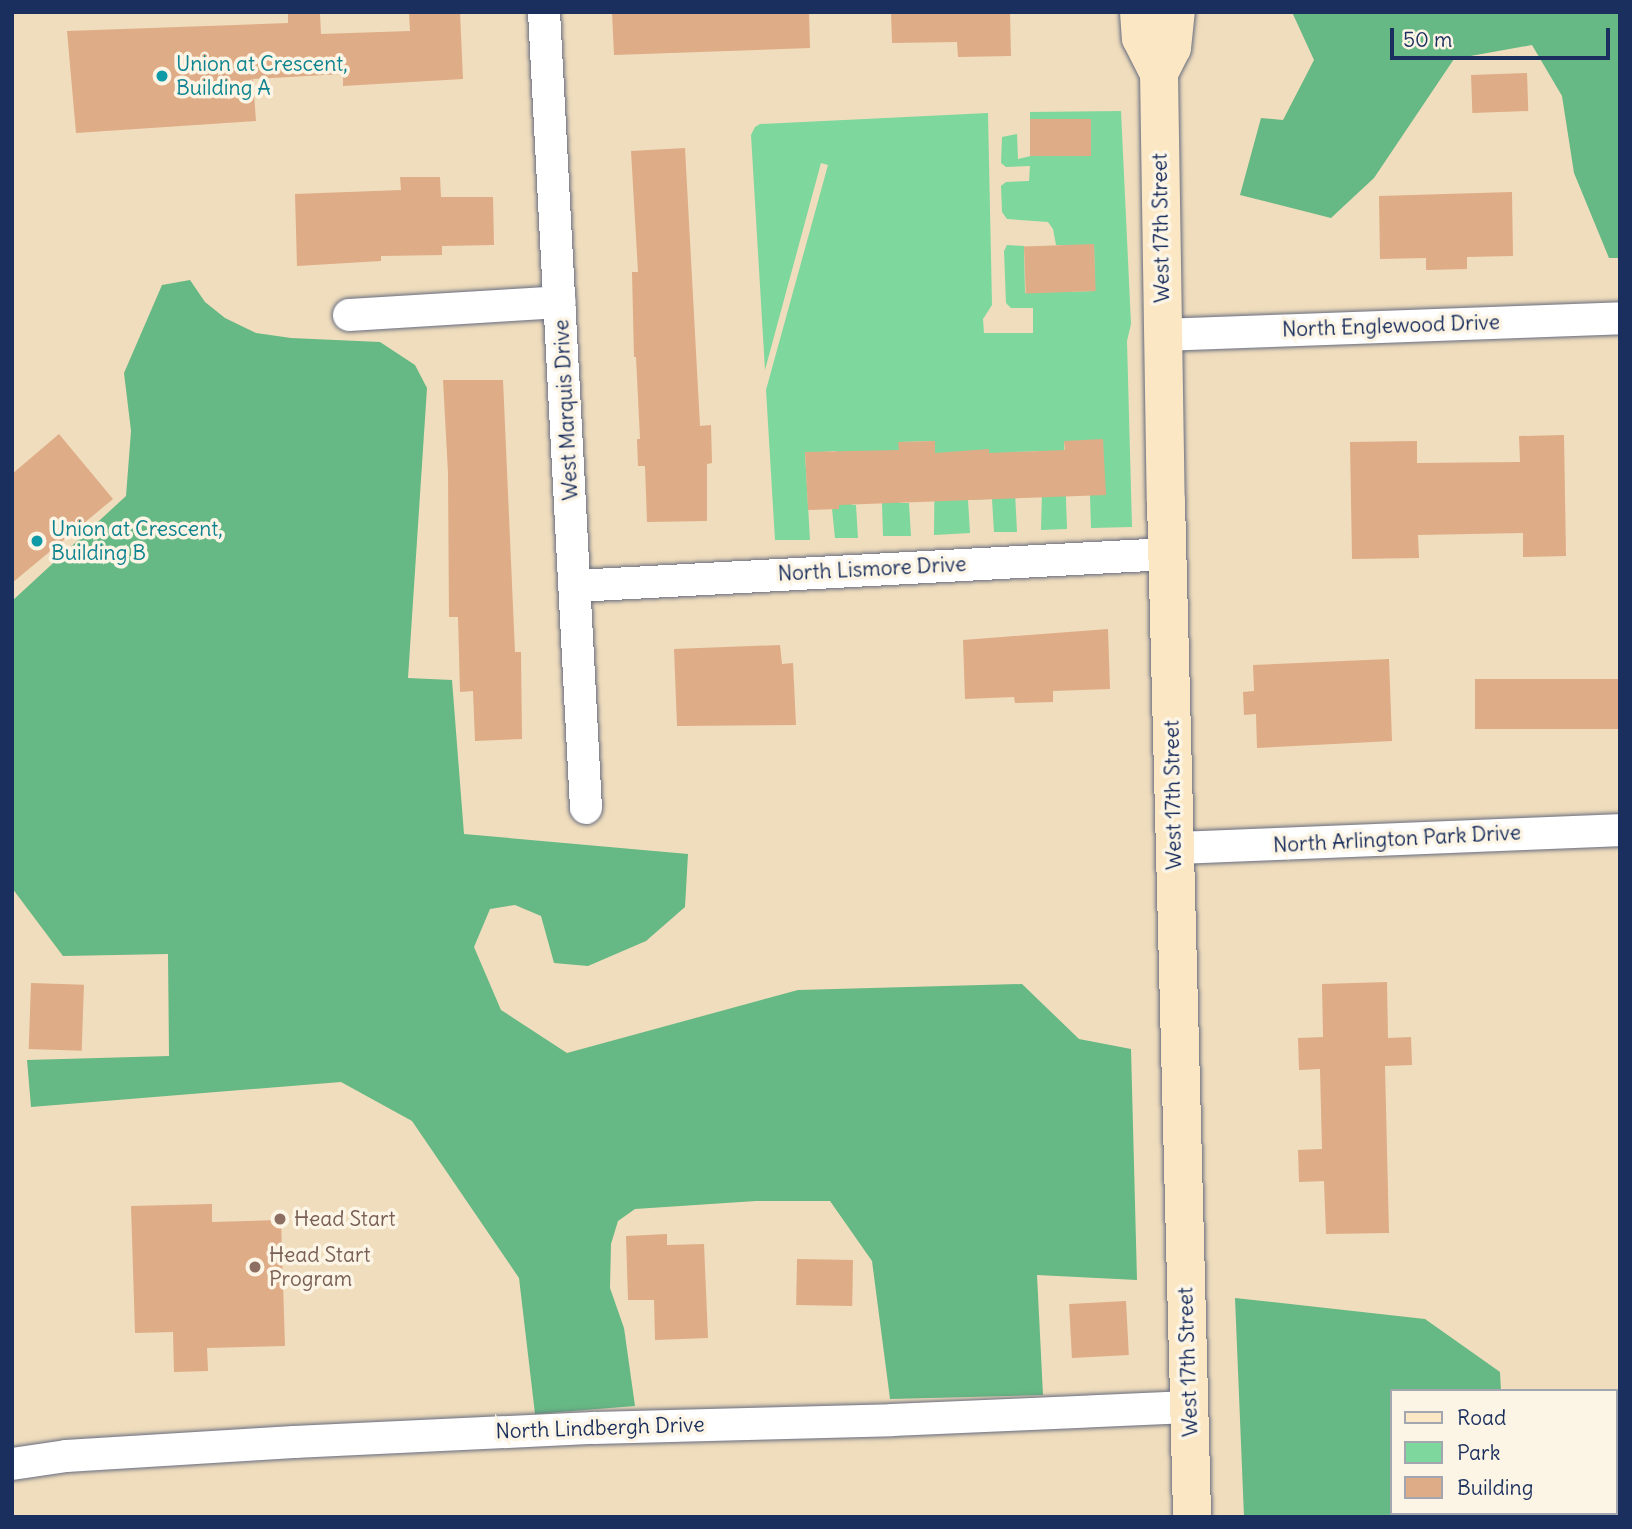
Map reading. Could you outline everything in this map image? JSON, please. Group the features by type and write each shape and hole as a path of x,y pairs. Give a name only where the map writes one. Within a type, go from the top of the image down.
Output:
{"main road":[{"name":"West 17th Street","path":"1139,12 1140,38 1159,73 1167,554 1192,1517"},
{"name":"West 17th Street","path":"1159,73 1172,48 1176,12"}],"street":[{"name":"West Marquis Drive","path":"544,12 586,808"},
{"path":"349,315 560,302"},
{"name":"North Englewood Drive","path":"1163,335 1620,318"},
{"name":"North Lismore Drive","path":"576,586 1167,554"},
{"name":"North Arlington Park Drive","path":"1175,848 1620,830"},
{"name":"North Lindbergh Drive","path":"12,1464 66,1455 295,1442 594,1428 892,1420 1189,1407"}],"green space":[{"path":"1292,12 1620,12 1620,258 1609,258 1574,173 1562,96 1532,45 1454,59 1374,178 1331,218 1240,195 1261,118 1283,120 1314,60"},
{"path":"1121,111 1131,324 1127,341 1132,527 1091,528 1090,496 1064,442 1067,529 1041,530 1043,451 1013,452 1017,532 994,532 992,499 960,500 968,500 970,533 934,535 935,441 899,442 900,503 909,503 911,536 883,536 882,503 849,453 852,505 856,505 858,538 835,538 832,509 839,508 836,451 805,453 810,540 775,540 766,390 828,165 821,163 765,370 751,135 755,127 760,124 988,113 992,305 983,319 984,333 1033,333 1033,308 1011,308 1006,303 1004,251 1007,245 1024,246 1025,293 1095,291 1094,245 1056,245 1053,229 1048,222 1007,219 1002,212 1001,186 1006,182 1029,181 1030,166 1006,167 1001,163 1002,137 1017,134 1018,159 1031,156 1090,155 1090,119 1030,119 1030,112"},
{"path":"190,280 205,302 225,318 256,333 291,338 380,342 415,365 427,388 408,678 452,680 464,834 688,854 685,907 646,941 588,966 554,963 541,916 515,905 490,909 474,947 501,1010 567,1053 798,990 1022,984 1079,1039 1131,1049 1137,1280 1037,1275 1043,1395 890,1399 872,1261 830,1201 756,1201 635,1209 618,1221 611,1244 610,1288 624,1328 635,1406 535,1414 519,1278 412,1121 341,1082 31,1107 27,1060 169,1056 168,954 63,956 12,888 12,601 126,496 131,431 124,373 162,285"},
{"path":"1235,1298 1425,1319 1500,1372 1501,1389 1390,1389 1390,1515 1510,1517 1244,1517"}],"building":[{"name":"Union at Crescent, Building A","path":"409,12 460,12 463,79 343,86 343,74 253,79 256,121 76,133 67,31 288,23 288,14 320,13 321,34 410,31"},
{"path":"612,12 809,12 810,48 614,55"},
{"path":"891,12 1010,12 1011,56 958,57 957,42 892,43"},
{"path":"1527,73 1528,111 1472,113 1471,75"},
{"path":"1030,119 1091,119 1091,156 1030,156"},
{"path":"685,148 700,426 711,425 712,463 707,464 707,521 647,522 645,466 638,466 637,439 640,439 632,272 638,272 631,151"},
{"path":"400,177 440,177 441,197 493,197 494,245 442,246 442,255 381,256 381,261 297,266 295,194 401,190"},
{"path":"1512,192 1513,256 1467,257 1467,269 1426,270 1426,258 1380,259 1379,196"},
{"path":"1094,244 1096,291 1026,293 1024,246"},
{"path":"443,380 503,380 515,652 521,652 522,739 475,741 473,691 460,692 458,617 449,617 448,473"},
{"name":"Union at Crescent, Building B","path":"59,434 113,499 12,583 12,474"},
{"path":"1564,435 1566,556 1523,557 1523,533 1418,535 1419,558 1352,559 1350,442 1417,441 1417,463 1520,462 1519,436"},
{"path":"1103,439 1106,495 839,505 839,509 808,510 805,452 899,450 898,442 935,441 935,453 989,449 989,453 1065,450 1064,441"},
{"path":"1108,629 1110,689 1053,691 1053,702 1015,703 1014,697 965,699 963,640"},
{"path":"780,645 782,664 793,663 796,725 677,726 674,649"},
{"path":"1389,659 1392,741 1257,748 1256,714 1244,715 1243,692 1254,691 1253,665"},
{"path":"1475,679 1620,679 1620,729 1475,729"},
{"path":"1387,982 1388,1038 1411,1037 1412,1065 1385,1066 1389,1233 1326,1234 1324,1181 1299,1182 1298,1150 1322,1149 1320,1069 1299,1070 1298,1038 1323,1037 1322,984"},
{"path":"31,983 84,985 82,1051 29,1049"},
{"path":"212,1204 212,1222 281,1220 285,1346 207,1348 208,1371 174,1372 173,1332 135,1333 131,1206"},
{"path":"667,1234 667,1245 704,1244 708,1338 655,1340 654,1300 628,1300 626,1236"},
{"path":"797,1259 853,1260 852,1306 796,1305"},
{"path":"1126,1301 1129,1355 1072,1358 1069,1304"}],"place":[{"name":"Union at Crescent, Building A","path":"162,76"},
{"name":"Union at Crescent, Building B","path":"37,541"},
{"name":"Head Start","path":"280,1219"},
{"name":"Head Start Program","path":"255,1267"}]}
